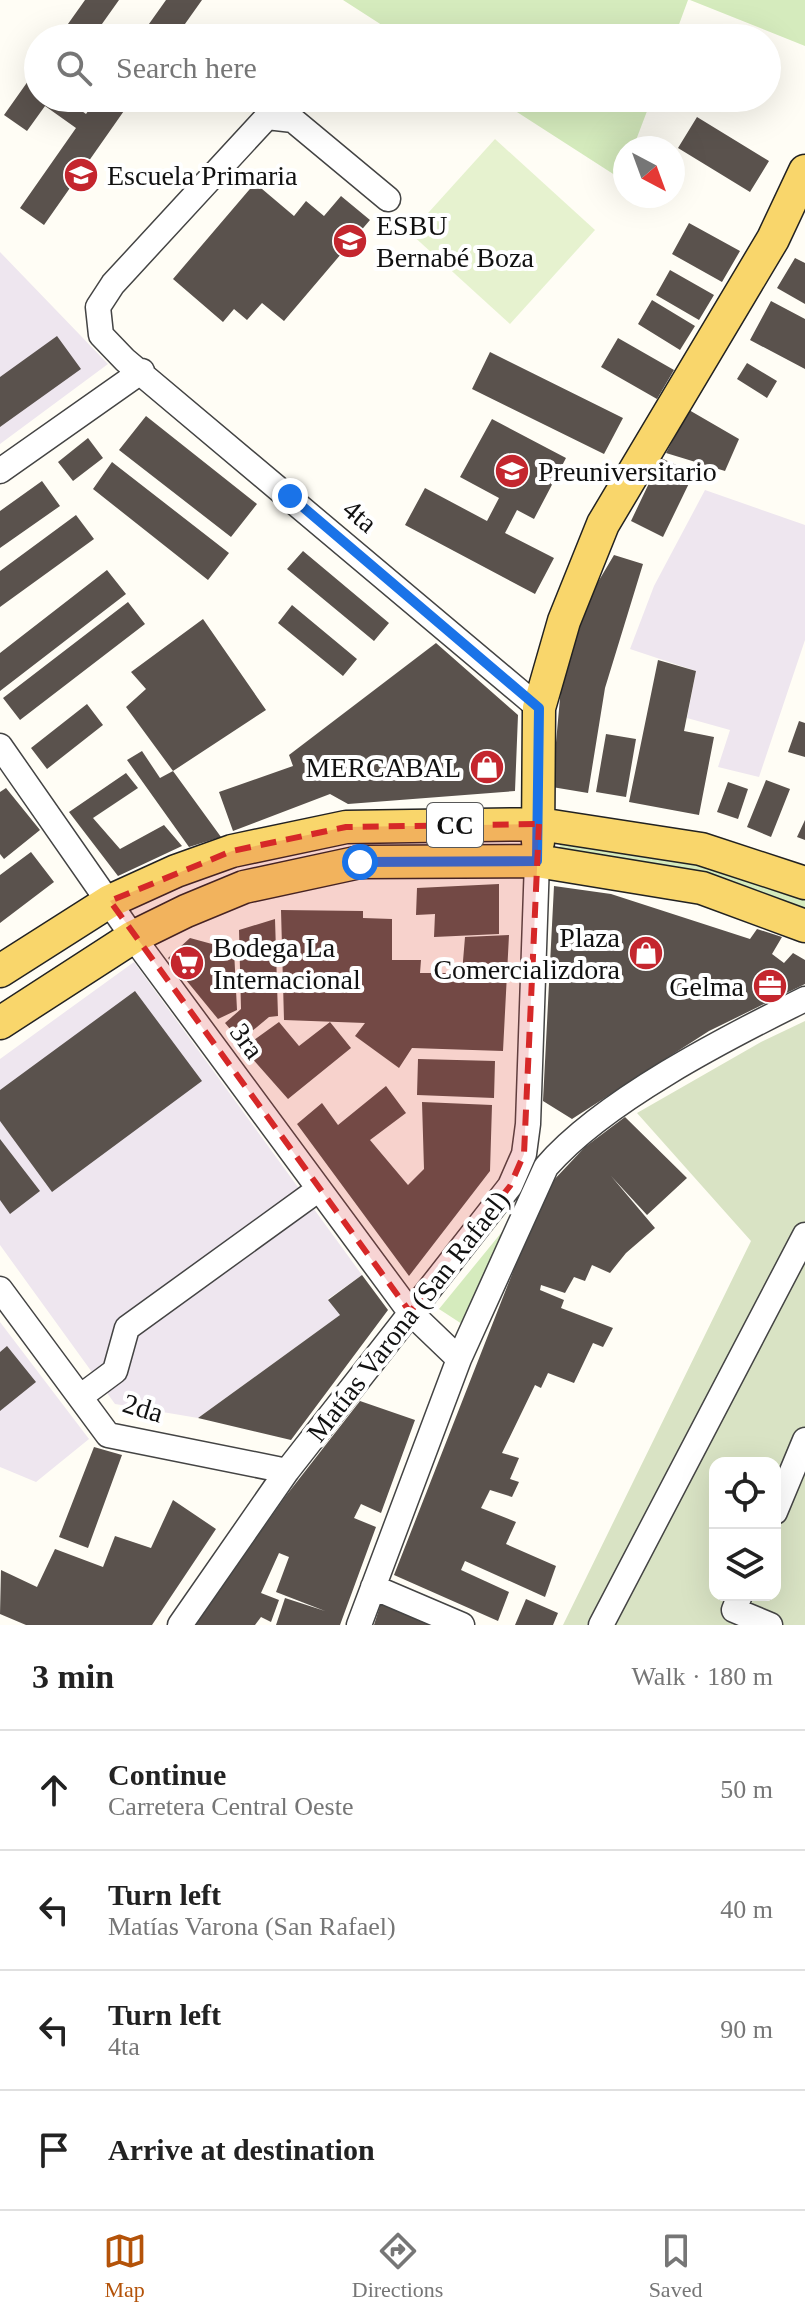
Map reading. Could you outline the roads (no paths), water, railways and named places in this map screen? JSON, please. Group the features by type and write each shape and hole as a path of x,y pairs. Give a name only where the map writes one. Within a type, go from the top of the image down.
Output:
{"main road":[{"name":"Matías Varona (San Rafael)","path":"537,861 539,708 564,621 603,524 773,239 805,171"},
{"name":"CC","path":"0,971 110,901 232,851 346,827 539,824 701,849 805,883"},
{"name":"CC","path":"0,1023 133,937 244,887 360,862 537,861 702,888 805,926"}],"street":[{"name":"4ta","path":"388,199 293,120 267,117 113,284 98,307 101,335 125,360 142,371 539,708"},
{"path":"0,471 142,371"},
{"name":"3ra","path":"0,746 133,937 410,1312 459,1359"},
{"name":"Matías Varona (San Rafael)","path":"180,1625 287,1471 510,1186 524,1154 528,1124 537,861"},
{"path":"359,1625 459,1359 546,1167 563,1148 649,1085 805,999"},
{"path":"528,1124 563,1148"},
{"path":"510,1186 524,1190 532,1201"},
{"path":"80,1397 115,1371 127,1328 319,1189"},
{"path":"601,1625 805,1235"},
{"name":"2da","path":"0,1289 108,1435 287,1471"},
{"path":"781,1498 805,1440"},
{"path":"373,1587 462,1625"},
{"path":"738,1601 734,1610 770,1625"}],"place":[{"name":"Escuela Primaria","path":"81,175"},
{"name":"ESBU Bernabé Boza","path":"350,241"},
{"name":"Preuniversitario","path":"512,471"},
{"name":"MERCABAL","path":"487,767"},
{"name":"Plaza Comercializdora","path":"646,953"},
{"name":"Bodega La Internacional","path":"187,963"},
{"name":"Gelma","path":"770,986"}]}
